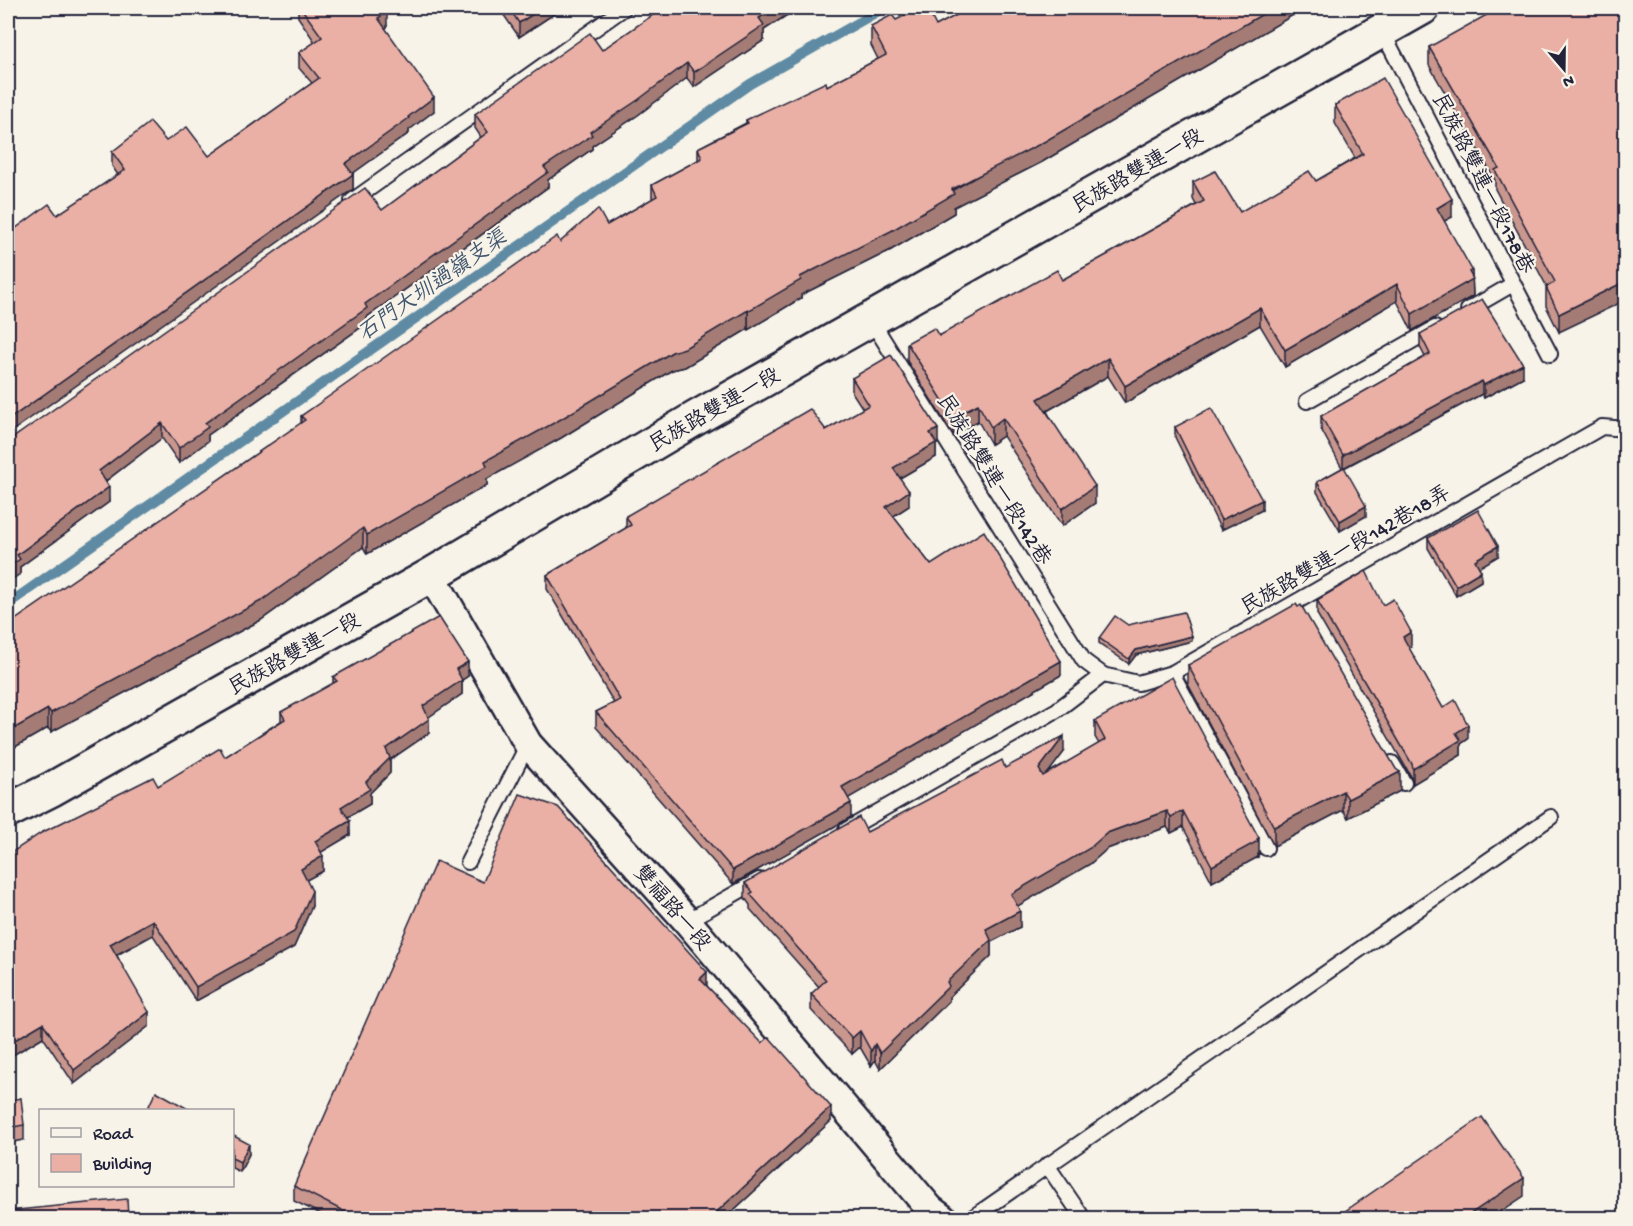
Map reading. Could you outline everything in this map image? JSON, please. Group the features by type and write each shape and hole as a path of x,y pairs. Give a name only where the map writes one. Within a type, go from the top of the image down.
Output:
{"main road":[{"name":"民族路雙連一段","path":"8,812 431,576 696,418 1422,8"}],"street":[{"name":"雙福路一段","path":"431,576 528,744 687,921 931,1215"}],"lane":[{"path":"345,206 624,8"},
{"name":"民族路雙連一段178巷","path":"1382,31 1550,354"},
{"path":"1306,401 1513,284"},
{"name":"民族路雙連一段142巷","path":"871,320 1083,661"},
{"name":"民族路雙連一段142巷18弄","path":"1083,661 1103,675 1138,683 1172,673 1301,605 1602,427 1626,429"},
{"path":"1172,673 1266,848"},
{"path":"831,839 1057,710 1103,675"},
{"path":"468,862 528,744"},
{"path":"1386,753 1404,783"},
{"path":"972,1218 1551,817"},
{"path":"687,921 769,874"},
{"path":"1047,1165 1083,1218"}],"building":[{"path":"301,8 384,8 387,12 378,18 434,97 345,164 353,174 8,420 8,234 49,204 57,215 125,170 112,152 150,122 166,141 187,127 209,156 319,78 299,53 322,37"},
{"path":"509,8 542,8 519,23"},
{"path":"663,8 776,8 759,18 764,25 694,72 687,63 590,132 592,135 544,167 548,172 365,304 367,308 205,423 208,427 179,448 162,423 99,471 109,487 17,555 20,559 8,567 8,438 13,438 365,188 382,210 488,132 475,114 590,33 602,50"},
{"path":"920,8 927,8 936,26 970,8 1273,8 1042,143 952,189 954,194 891,231 800,277 801,280 685,348 672,352 561,419 485,461 487,466 367,535 363,528 261,601 51,713 48,709 8,732 8,625 305,420 301,416 557,236 560,242 598,209 607,225 657,196 652,185 702,158 698,148 748,123 746,120 826,82 827,86 886,55 871,26 892,15 896,20"},
{"path":"1499,8 1626,8 1626,281 1559,314 1546,287 1555,282 1495,170 1499,168 1429,47"},
{"path":"1383,78 1452,199 1437,208 1472,270 1469,272 1473,279 1412,314 1397,284 1285,350 1260,308 1125,386 1108,358 1038,399 1095,486 1062,509 1003,418 991,427 978,404 953,417 907,343 934,328 939,336 1057,270 1062,280 1204,201 1193,182 1215,171 1240,212 1309,171 1316,181 1363,154 1335,105"},
{"path":"1482,299 1523,364 1484,385 1482,381 1343,455 1321,416 1430,354 1420,334"},
{"path":"891,355 938,429 930,433 936,443 893,468 909,491 886,507 931,565 984,531 1061,661 842,787 851,803 733,870 596,712 620,700 547,575 631,525 626,516 810,409 826,430 869,405 852,378"},
{"path":"1211,408 1262,500 1221,520 1175,427"},
{"path":"1344,467 1366,506 1340,521 1317,482"},
{"path":"1478,510 1498,546 1475,560 1481,571 1456,586 1428,538"},
{"path":"1366,571 1383,605 1393,599 1411,632 1403,637 1443,708 1455,700 1468,725 1456,733 1461,740 1413,769 1317,600"},
{"path":"1296,604 1298,607 1301,605 1396,769 1400,772 1348,799 1343,791 1274,827 1188,665"},
{"path":"1184,612 1192,636 1136,650 1129,659 1099,638 1115,616 1128,625"},
{"path":"439,617 468,662 456,669 462,680 423,706 429,719 386,749 390,758 366,782 370,789 341,807 350,821 315,841 323,856 301,869 312,891 294,932 196,987 153,920 110,944 149,1012 74,1070 43,1023 8,1044 8,855 41,833 153,777 158,786 220,748 225,757 285,719 281,712 337,681 333,677"},
{"path":"1172,677 1259,838 1258,841 1212,866 1183,811 1171,817 1167,811 1107,833 1090,848 1011,894 1020,911 986,929 991,940 947,982 949,986 880,1053 875,1044 871,1051 860,1031 852,1038 811,994 826,980 750,894 753,892 745,883 859,817 867,832 1002,760 1005,768 1064,736 1039,769 1043,776 1105,740 1095,721"},
{"path":"520,794 558,807 707,972 700,979 762,1043 769,1037 831,1107 710,1218 357,1218 294,1186 436,861 483,882"},
{"path":"156,1091 188,1109 147,1109"},
{"path":"21,1098 24,1125 8,1128 8,1101"},
{"path":"1482,1117 1524,1178 1464,1218 1335,1218"},
{"path":"234,1136 249,1144 240,1162 234,1159"},
{"path":"127,1199 128,1218 8,1218 8,1211"}],"waterway":[{"name":"石門大圳過嶺支渠","path":"8,604 750,84 884,8"}]}
